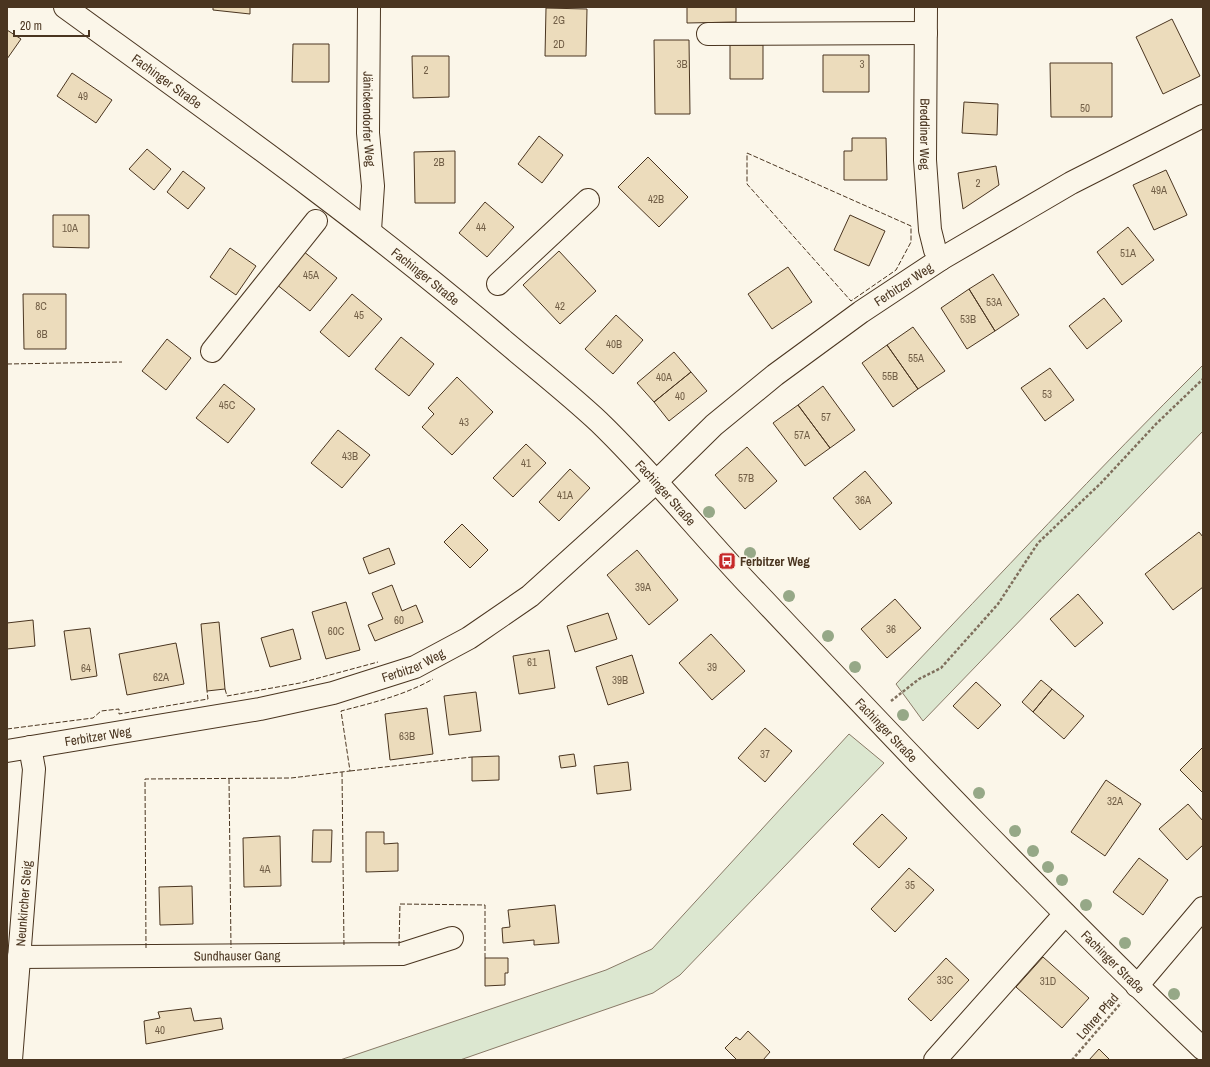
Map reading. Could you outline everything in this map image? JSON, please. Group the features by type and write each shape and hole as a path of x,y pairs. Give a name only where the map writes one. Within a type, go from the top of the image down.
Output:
{"street":[{"name":"Fachinger Straße","path":"65,7 370,230 477,317 597,420 874,718 1065,914 1203,1049"},
{"name":"Jänickendorfer Weg","path":"369,7 368,133 373,186 370,230"},
{"name":"Breddiner Weg","path":"926,7 925,160 930,230 935,250 941,259"},
{"path":"708,34 926,33"},
{"name":"Ferbitzer Weg","path":"7,751 260,710 333,693 415,667 468,638 530,596 656,482 714,425 775,375 861,312 941,259 1071,183 1203,116"},
{"path":"498,284 588,200"},
{"path":"212,351 316,222"},
{"name":"Neunkircher Steig","path":"11,1060 34,769 30,747"},
{"path":"1137,986 1203,908"},
{"path":"935,1060 1065,914"},
{"name":"Sundhauser Gang","path":"19,958 402,954 452,938"}],"path":[{"path":"874,718 891,700 919,679 941,668 998,604 1038,544 1101,483 1156,424 1203,379"},
{"name":"Lohrer Pfad","path":"1072,1060 1137,986"}],"green space":[{"path":"1203,365 1203,431 923,721 896,684 1087,483"},
{"path":"849,734 884,763 680,975 653,993 460,1060 340,1060 606,970 652,949"}],"building":[{"path":"213,7 250,7 250,14 213,10"},
{"path":"687,7 736,7 736,22 687,23"},
{"path":"546,8 587,9 586,56 545,56"},
{"path":"1172,19 1200,76 1163,94 1136,37"},
{"path":"7,30 21,39 7,59"},
{"path":"654,40 689,40 690,114 655,114"},
{"path":"293,44 329,44 329,82 292,82"},
{"path":"730,45 763,45 763,79 730,79"},
{"path":"823,55 869,55 869,92 823,92"},
{"path":"412,56 449,56 449,97 413,98"},
{"path":"1050,63 1112,63 1112,117 1051,117"},
{"path":"72,73 112,100 96,123 57,96"},
{"path":"964,102 998,104 997,135 962,133"},
{"path":"539,136 563,155 542,183 518,164"},
{"path":"852,138 886,138 887,180 844,180 844,151 852,151"},
{"path":"147,149 171,169 154,190 129,169"},
{"path":"455,151 455,203 415,203 414,152"},
{"path":"648,157 688,197 659,227 618,187"},
{"path":"996,166 999,185 963,209 958,173"},
{"path":"1166,170 1187,215 1154,230 1133,185"},
{"path":"183,171 205,188 188,209 167,192"},
{"path":"485,202 514,227 487,257 459,233"},
{"path":"53,215 89,215 89,248 53,247"},
{"path":"850,215 885,231 869,266 834,250"},
{"path":"1128,227 1154,260 1122,285 1097,252"},
{"path":"230,248 256,266 236,295 210,277"},
{"path":"303,251 337,278 310,311 276,284"},
{"path":"559,251 596,291 560,324 523,285"},
{"path":"788,267 812,302 772,329 748,294"},
{"path":"993,274 1019,315 995,331 969,289"},
{"path":"969,289 995,331 967,349 941,308"},
{"path":"23,294 66,294 66,349 24,349"},
{"path":"352,294 382,319 349,357 320,332"},
{"path":"1104,298 1122,321 1087,349 1069,326"},
{"path":"616,315 643,340 613,374 585,349"},
{"path":"913,327 945,371 918,389 887,345"},
{"path":"401,337 434,364 409,396 375,369"},
{"path":"167,339 191,358 166,390 142,371"},
{"path":"887,345 918,389 893,407 862,363"},
{"path":"674,352 691,372 654,402 637,383"},
{"path":"1050,368 1074,400 1045,421 1021,388"},
{"path":"691,372 707,391 669,421 654,402"},
{"path":"457,377 493,412 452,455 422,427 434,414 428,408"},
{"path":"224,384 255,409 228,443 196,418"},
{"path":"823,386 855,430 830,448 798,405"},
{"path":"798,405 830,448 805,466 773,423"},
{"path":"338,430 370,455 342,488 311,463"},
{"path":"526,444 546,463 513,497 493,478"},
{"path":"747,447 777,481 745,509 715,475"},
{"path":"570,469 590,488 559,521 539,502"},
{"path":"865,471 892,503 860,530 833,498"},
{"path":"462,524 488,550 470,568 444,542"},
{"path":"1199,532 1203,537 1203,587 1173,610 1145,574"},
{"path":"389,548 395,564 369,574 363,558"},
{"path":"637,550 678,600 649,625 607,575"},
{"path":"392,585 402,611 416,605 423,622 375,641 368,625 383,619 372,593"},
{"path":"1078,594 1103,623 1075,647 1050,619"},
{"path":"895,599 921,628 887,658 861,629"},
{"path":"346,602 360,650 326,659 312,612"},
{"path":"608,613 617,639 575,652 567,626"},
{"path":"33,620 35,646 7,649 7,623"},
{"path":"219,622 225,689 207,691 201,624"},
{"path":"90,628 97,676 71,680 64,631"},
{"path":"293,629 301,659 270,667 261,638"},
{"path":"711,634 745,671 712,700 679,663"},
{"path":"176,643 184,684 127,695 119,654"},
{"path":"549,650 555,688 519,694 513,656"},
{"path":"632,655 644,693 608,705 596,667"},
{"path":"1041,680 1052,689 1033,712 1022,702"},
{"path":"976,682 1001,705 978,729 953,706"},
{"path":"1052,689 1084,716 1064,739 1033,712"},
{"path":"476,692 481,731 449,735 444,696"},
{"path":"427,708 433,754 390,760 385,714"},
{"path":"765,728 792,751 765,782 738,758"},
{"path":"1203,747 1203,793 1180,770"},
{"path":"574,754 576,766 561,768 559,756"},
{"path":"499,756 499,780 472,781 472,757"},
{"path":"628,762 631,790 597,794 594,766"},
{"path":"1106,780 1141,804 1105,856 1071,832"},
{"path":"1188,804 1203,821 1203,845 1187,860 1159,829"},
{"path":"882,814 907,838 879,868 853,844"},
{"path":"313,830 332,830 331,862 312,862"},
{"path":"366,832 384,832 384,844 398,843 398,871 366,872"},
{"path":"280,836 281,886 244,887 243,838"},
{"path":"1139,858 1168,880 1143,915 1113,892"},
{"path":"909,868 934,890 895,932 871,909"},
{"path":"192,886 193,924 160,925 159,887"},
{"path":"555,905 559,943 534,945 534,940 503,943 502,928 510,927 508,910"},
{"path":"1043,957 1089,998 1062,1028 1016,987"},
{"path":"485,958 508,958 508,973 505,973 505,985 485,986"},
{"path":"946,958 969,980 931,1021 908,999"},
{"path":"191,1008 194,1021 221,1018 223,1029 146,1044 144,1021 160,1018 158,1012"},
{"path":"748,1031 770,1052 763,1060 737,1060 725,1048 736,1037 740,1040"},
{"path":"1099,1049 1110,1060 1089,1060"}],"fence":[{"path":"747,153 911,226 911,242 896,270 851,301 747,184 747,153"},
{"path":"7,364 122,362"},
{"path":"225,689 227,696 300,683 378,662"},
{"path":"146,948 145,779 291,778 350,771 341,711 400,694 433,679"},
{"path":"7,729 93,718 101,711 119,709 119,714 208,699 207,691"},
{"path":"350,771 472,757"},
{"path":"342,772 344,947"},
{"path":"229,779 231,948"},
{"path":"399,946 400,904 485,905 485,958"}],"place":[{"name":"Ferbitzer Weg","path":"727,561"}]}
